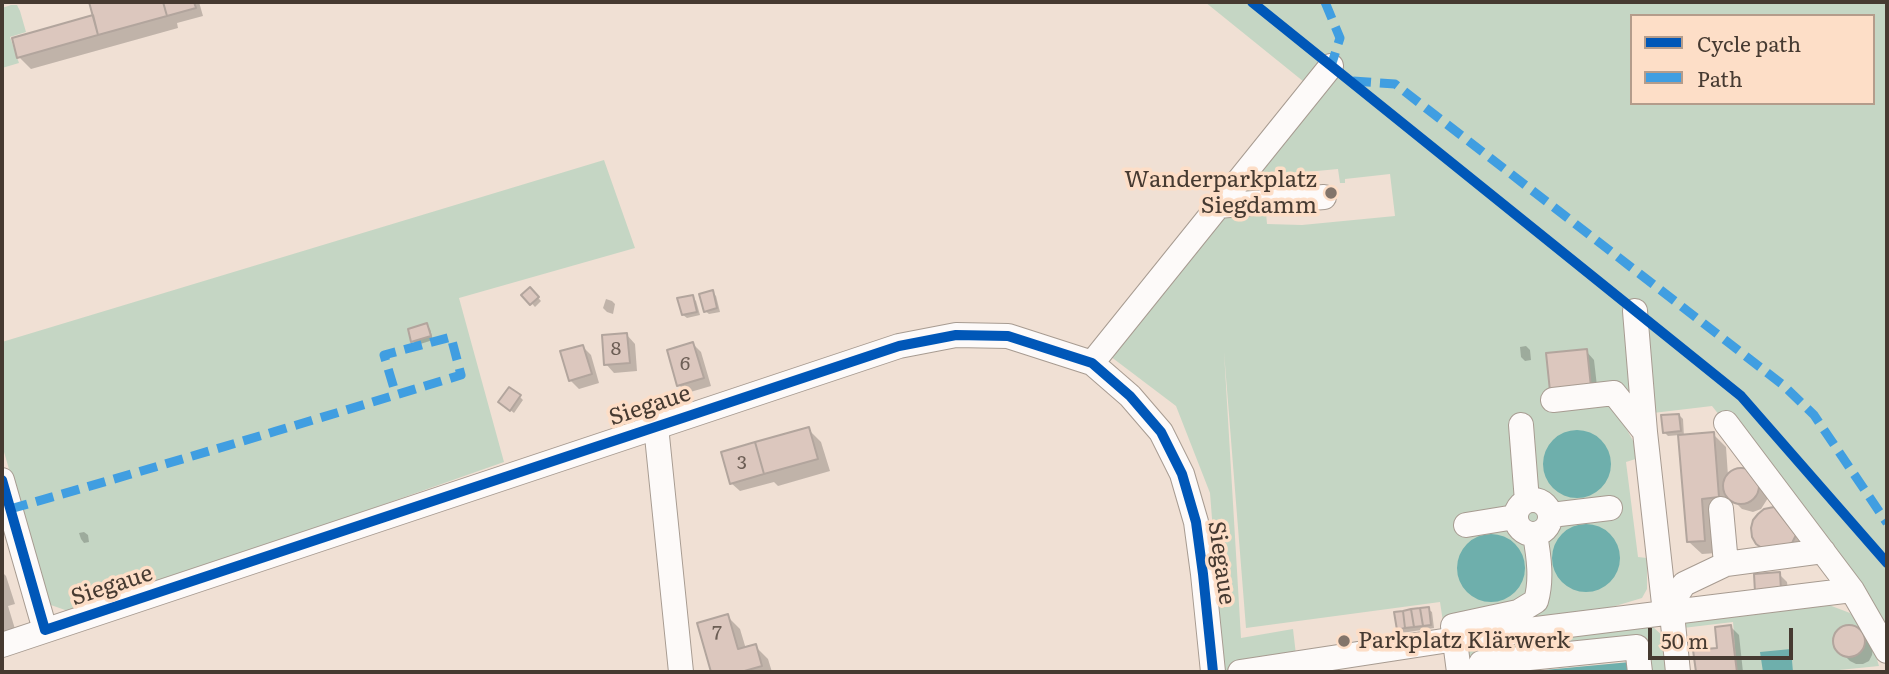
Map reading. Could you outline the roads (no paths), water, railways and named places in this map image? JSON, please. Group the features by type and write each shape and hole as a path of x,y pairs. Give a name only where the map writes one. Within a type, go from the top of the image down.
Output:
{"street":[{"path":"1092,363 1331,66"},
{"path":"1218,206 1324,197"},
{"path":"1635,311 1645,432 1678,672"},
{"name":"Siegaue","path":"2,480 46,630 899,346 956,335 1007,336 1092,363 1130,396 1161,432 1182,474 1196,522 1213,672"},
{"path":"1553,400 1614,393 1645,432"},
{"path":"1726,423 1852,590 1887,651"},
{"path":"1466,525 1521,509 1538,500 1547,506 1551,516 1547,529 1535,535 1525,533 1518,527 1521,509 1521,425"},
{"path":"656,426 681,672"},
{"path":"1551,516 1610,508"},
{"path":"1721,509 1726,564"},
{"path":"1459,672 1453,626 1518,612 1536,601 1540,587 1535,535"},
{"path":"1669,613 1684,584 1726,564 1823,551"},
{"path":"1240,672 1456,639 1852,590"},
{"path":"2,645 46,630"},
{"path":"1482,672 1481,663 1637,647 1640,672"}],"water":[{"path":"1577,430 1590,433 1601,440 1608,451 1611,464 1608,477 1601,488 1590,495 1577,498 1564,495 1553,488 1546,477 1543,464 1546,451 1553,440 1564,433"},
{"path":"1586,524 1599,527 1610,534 1617,545 1620,558 1617,571 1610,582 1599,589 1586,592 1573,589 1562,582 1555,571 1552,558 1555,545 1562,534 1573,527"},
{"path":"1491,534 1504,536 1515,544 1523,555 1523,581 1515,592 1504,600 1491,602 1478,600 1467,592 1459,581 1457,568 1459,555 1467,544 1478,536"},
{"path":"1791,649 1793,672 1763,672 1760,652"},
{"path":"1630,662 1631,672 1523,672"}],"place":[{"name":"Wanderparkplatz Siegdamm","path":"1331,193"},
{"name":"Parkplatz Klärwerk","path":"1344,641"}]}
